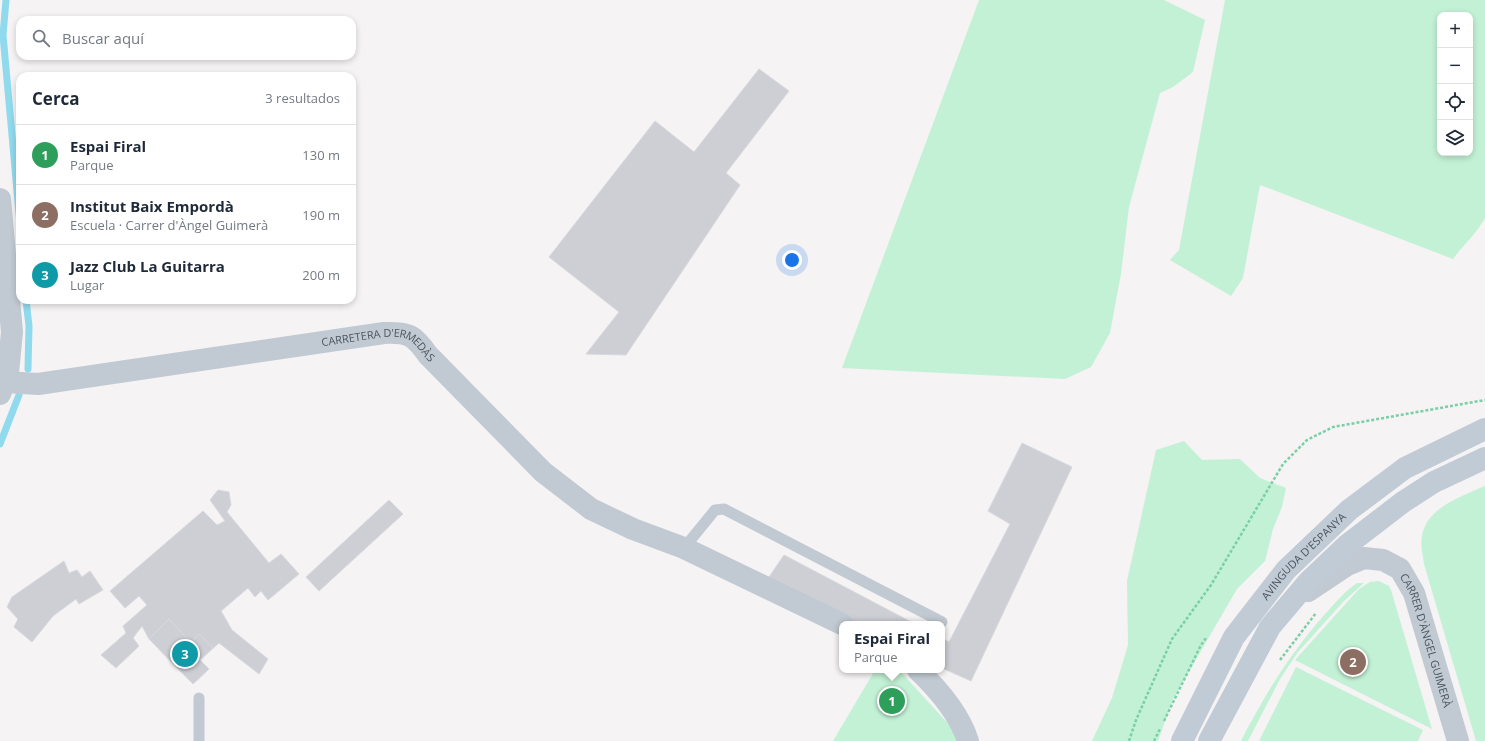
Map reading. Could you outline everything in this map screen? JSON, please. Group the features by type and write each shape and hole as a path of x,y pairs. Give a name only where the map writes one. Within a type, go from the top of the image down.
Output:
{"main road":[{"name":"AVINGUDA D'ESPANYA","path":"1182,741 1234,637 1286,570 1349,510 1405,468 1485,430"},
{"name":"AVINGUDA D'ESPANYA","path":"1209,741 1263,644 1270,627 1296,596 1347,545 1403,502 1434,482 1485,458"}],"street":[{"name":"CARRETERA D'ERMEDÀS","path":"0,199 12,332 8,373 2,388 384,333 410,335 417,340 428,355 543,472 591,509 633,529 684,548 839,623"},
{"name":"CARRER D'ÀNGEL GUIMERÀ","path":"1263,644 1307,592 1347,564 1364,558 1382,560 1392,564 1400,569 1414,593 1458,741"},
{"path":"921,673 936,687 944,698 964,728 968,741"}],"lane":[{"path":"684,548 715,510 724,509 940,621"},
{"path":"199,698 199,741"}],"path":[{"path":"1129,741 1136,720 1172,639 1211,585 1283,464 1307,440 1333,427 1485,400"},
{"path":"1277,666 1319,611"}],"green space":[{"path":"979,0 1164,0 1205,20 1193,72 1173,87 1160,93 1129,207 1121,274 1110,333 1091,367 1065,379 842,368"},
{"path":"1225,0 1485,0 1485,218 1478,229 1453,259 1260,185 1243,278 1231,296 1170,260 1179,250"},
{"path":"1184,441 1202,460 1240,459 1260,478 1286,488 1282,507 1273,529 1265,561 1237,589 1173,699 1158,741 1092,741 1112,698 1128,645 1127,581 1156,450"},
{"path":"1485,486 1485,741 1476,741 1424,564 1421,543 1425,526 1430,518 1446,504"},
{"path":"1379,581 1389,586 1391,590 1432,729 1295,660 1359,589 1370,582"},
{"path":"1357,583 1364,583 1343,602 1298,652 1280,679 1248,741 1241,741 1269,690 1301,643 1337,601"},
{"path":"1296,667 1423,730 1418,741 1259,741"},
{"path":"873,673 902,673 953,729 960,741 833,741"}],"building":[{"path":"759,69 789,91 726,173 740,185 626,355 586,354 619,312 549,257 655,121 694,152"},
{"path":"1022,443 1072,467 971,681 945,669 945,640 949,642 1010,524 988,511"},
{"path":"218,490 229,492 231,505 227,512 269,563 281,554 299,574 268,600 261,591 255,597 248,588 221,611 232,630 268,659 259,674 219,643 200,660 209,669 193,684 149,639 142,626 133,638 139,646 116,668 101,655 126,633 123,626 147,605 139,596 125,608 110,591 203,511 217,525 225,521 210,500"},
{"path":"389,500 403,514 319,591 306,577"},
{"path":"784,555 909,621 851,621 769,577"},
{"path":"64,561 69,573 77,570 82,577 90,571 103,590 79,604 76,599 53,616 32,642 14,627 18,619 7,607 12,597"},
{"path":"169,619 191,642 199,634 213,648 200,660 209,669 193,684 149,639"}],"waterway":[{"path":"6,0 3,35 16,180"},
{"path":"26,304 29,326 28,369"},
{"path":"0,444 19,395"}],"place":[{"name":"Jazz Club La Guitarra","path":"185,654"},
{"name":"Institut Baix Empordà","path":"1353,662"},
{"name":"Espai Firal","path":"892,701"}]}
